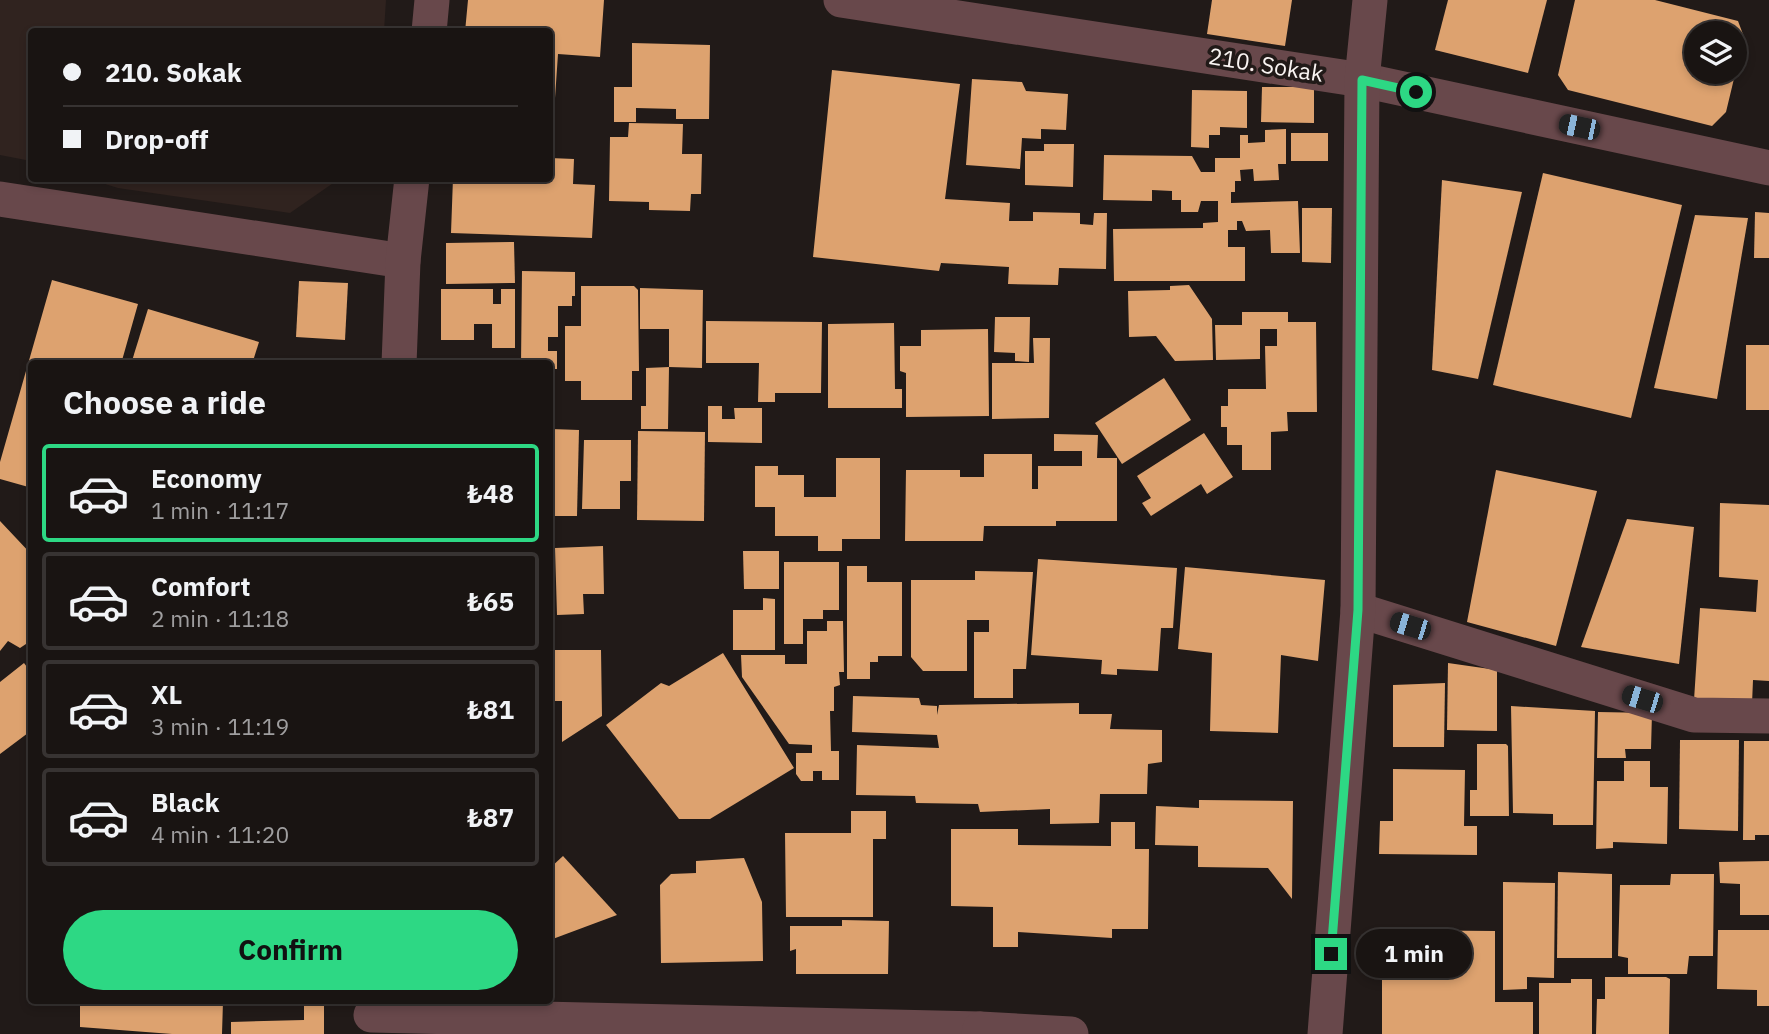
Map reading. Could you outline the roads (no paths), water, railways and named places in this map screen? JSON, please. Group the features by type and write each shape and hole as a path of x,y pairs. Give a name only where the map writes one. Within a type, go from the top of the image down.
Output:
{"street":[{"path":"429,28 432,0"},
{"name":"210. Sokak","path":"841,0 1362,80 1769,168"},
{"path":"1325,1034 1358,610 1362,80 1370,0"},
{"path":"399,360 403,261 412,182"},
{"path":"0,199 403,261"},
{"path":"1358,610 1694,715 1769,716"},
{"path":"371,1017 1071,1034"}]}
